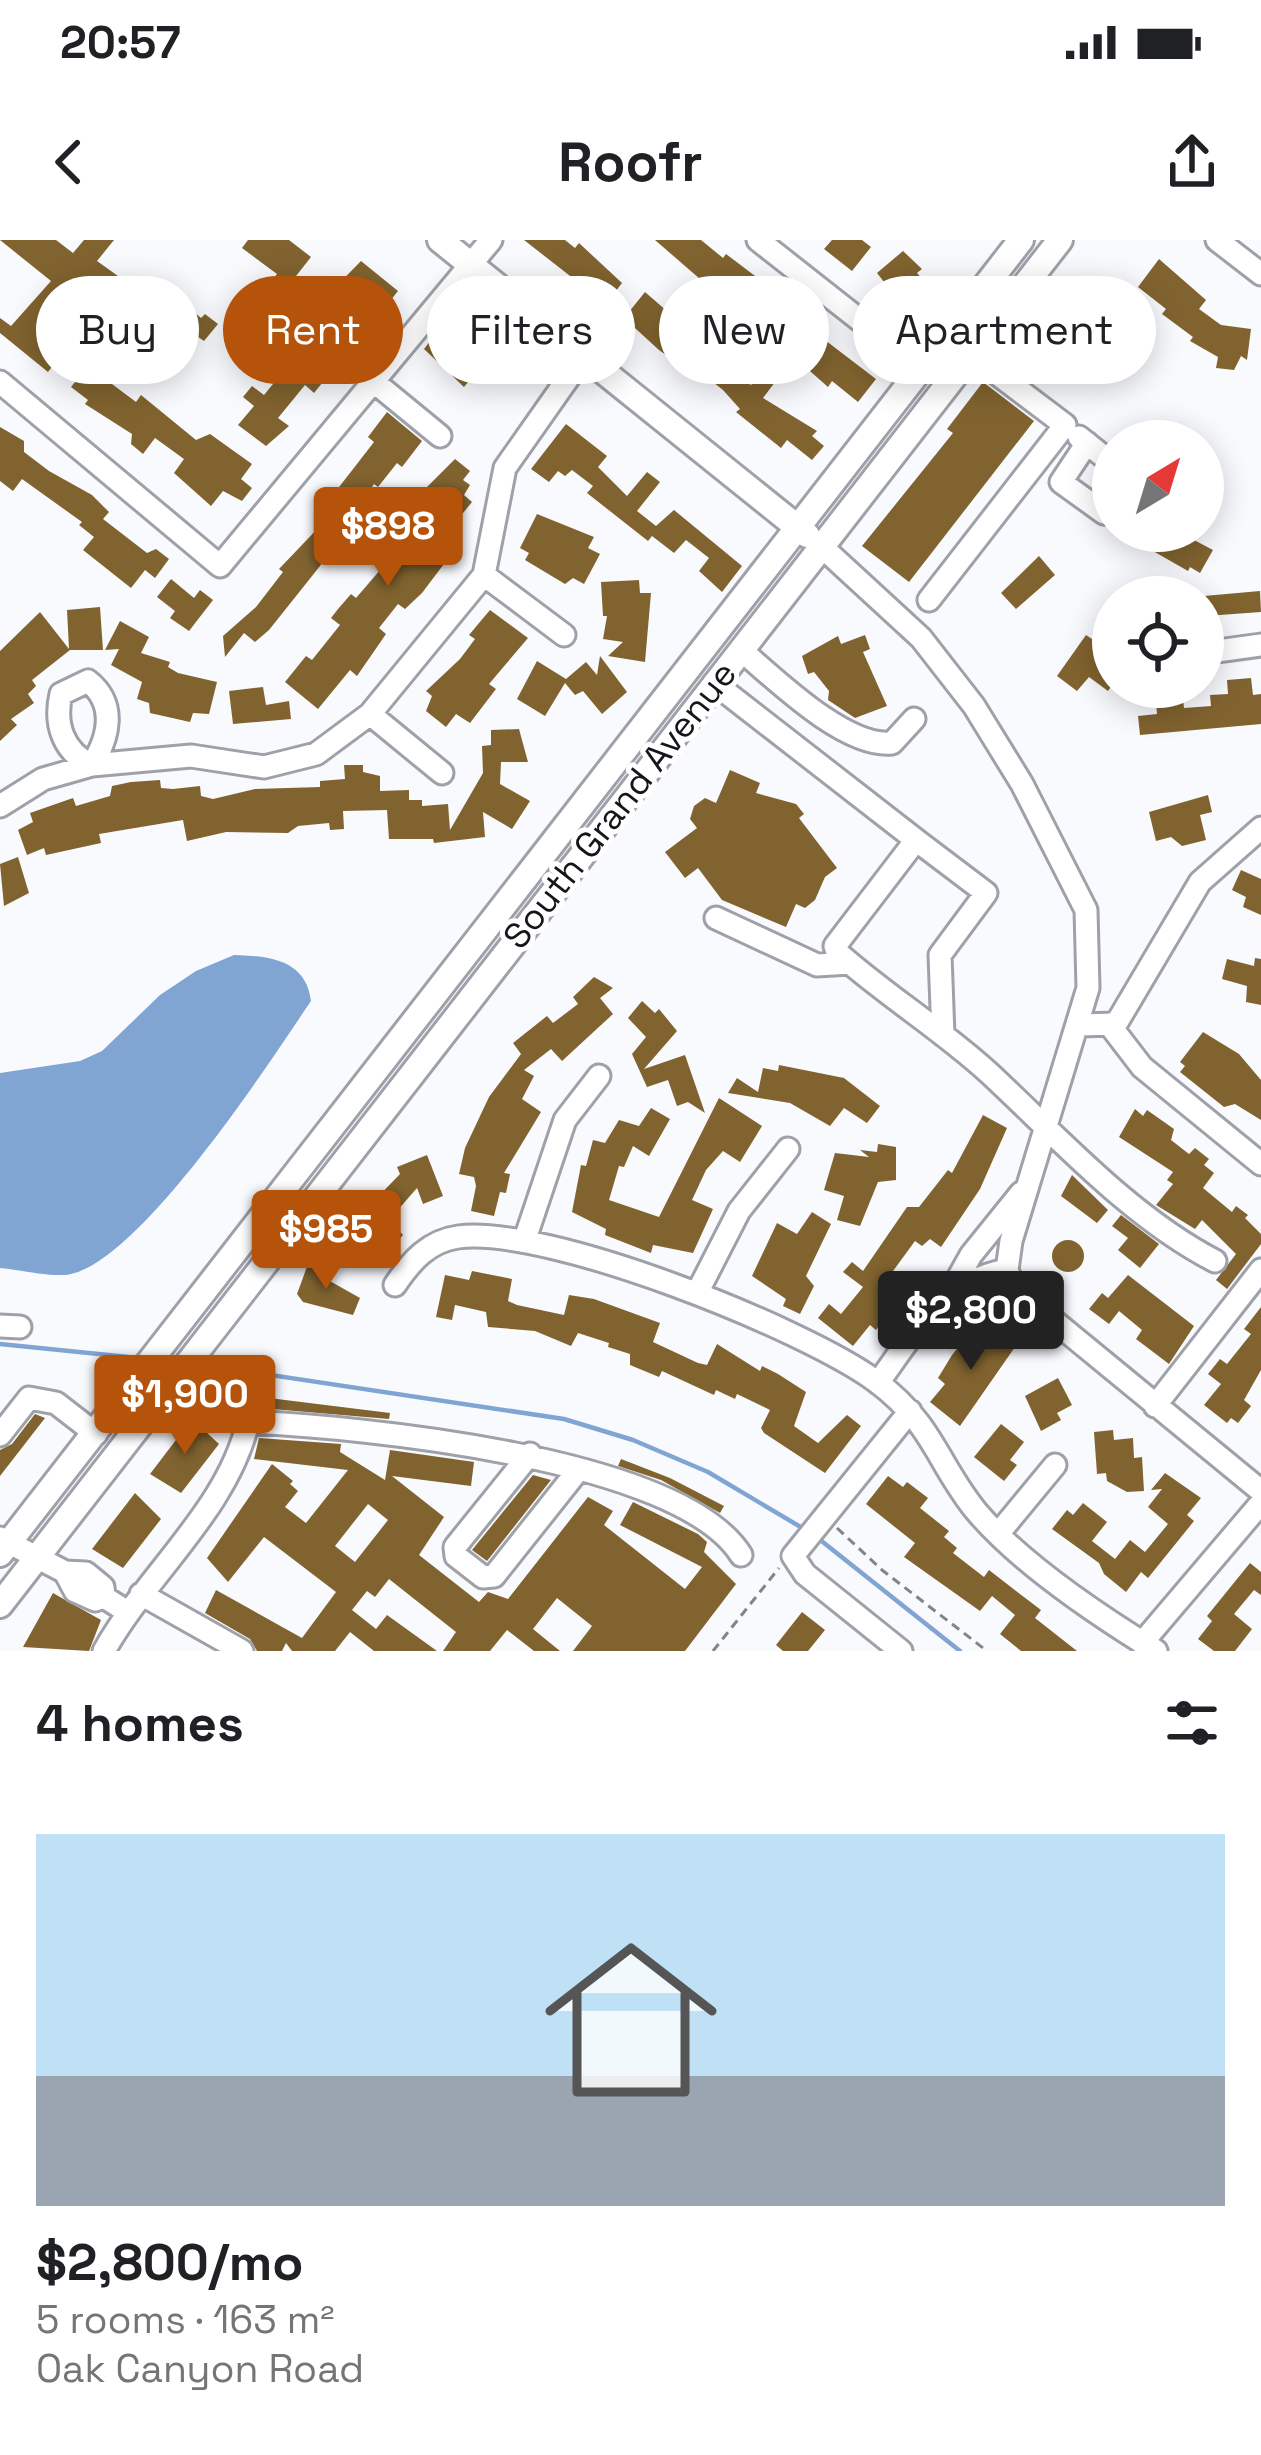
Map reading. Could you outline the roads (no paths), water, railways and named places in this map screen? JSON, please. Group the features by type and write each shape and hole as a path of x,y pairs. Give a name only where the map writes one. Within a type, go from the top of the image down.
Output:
{"main road":[{"path":"440,240 485,276"},
{"name":"South Grand Avenue","path":"3,1545 147,1371 1021,240"},
{"name":"South Grand Avenue","path":"1032,276 1060,240"},
{"path":"617,384 821,546"},
{"name":"South Grand Avenue","path":"0,1605 948,384"}],"street":[{"path":"403,345 490,240"},
{"path":"758,240 853,315"},
{"path":"1217,240 1261,274"},
{"path":"0,382 220,566 372,384"},
{"path":"378,384 440,436"},
{"path":"0,806 43,779 92,765 191,756 264,766 316,754 370,714 484,575 505,468 564,384"},
{"path":"1011,384 1092,447"},
{"path":"929,599 1065,425"},
{"path":"1087,443 1061,482 1092,504"},
{"path":"821,546 921,638 974,706 1066,863 1086,910 1091,947 1079,1025 1026,1188 1007,1270 1015,1289 1261,1490"},
{"path":"484,575 564,635"},
{"path":"1224,650 1261,645"},
{"path":"741,650 838,727 858,735 892,743 914,719"},
{"path":"714,683 986,893 940,955 943,1036"},
{"path":"370,714 442,772"},
{"path":"1079,1025 1116,1024 1200,882 1261,828"},
{"path":"916,840 835,946 1046,1130 1215,1261"},
{"path":"716,918 818,964 850,963"},
{"path":"1109,1024 1142,1067 1261,1164"},
{"path":"525,1239 565,1120 599,1076"},
{"path":"698,1293 739,1211 788,1149"},
{"path":"878,1383 952,1290 970,1255 1026,1188"},
{"path":"395,1285 434,1244 456,1238 525,1239 698,1293 878,1383 935,1440 958,1487 998,1534 1149,1647 1261,1502"},
{"path":"952,1290 969,1279 1007,1270"},
{"path":"1155,1406 1261,1270"},
{"path":"182,1369 216,1415 530,1454 647,1493 732,1540 741,1555"},
{"path":"0,1435 29,1398 56,1403 96,1434"},
{"path":"885,1646 805,1574 809,1533 910,1412"},
{"path":"104,1651 229,1474 248,1422"},
{"path":"530,1454 455,1547 456,1556 483,1577 494,1576 580,1469"},
{"path":"998,1534 1055,1465"},
{"path":"3,1545 38,1556 65,1572 86,1574 103,1587 104,1597 134,1603 242,1651"}],"water":[{"path":"234,955 284,963 302,977 311,1001 200,1158 128,1238 94,1264 65,1275 0,1268 0,1073 80,1061 102,1051 160,995 196,971"}],"waterway":[{"path":"0,1344 138,1358"},
{"path":"197,1364 564,1419 633,1440 708,1472 804,1529"},
{"path":"819,1539 960,1651"}]}
